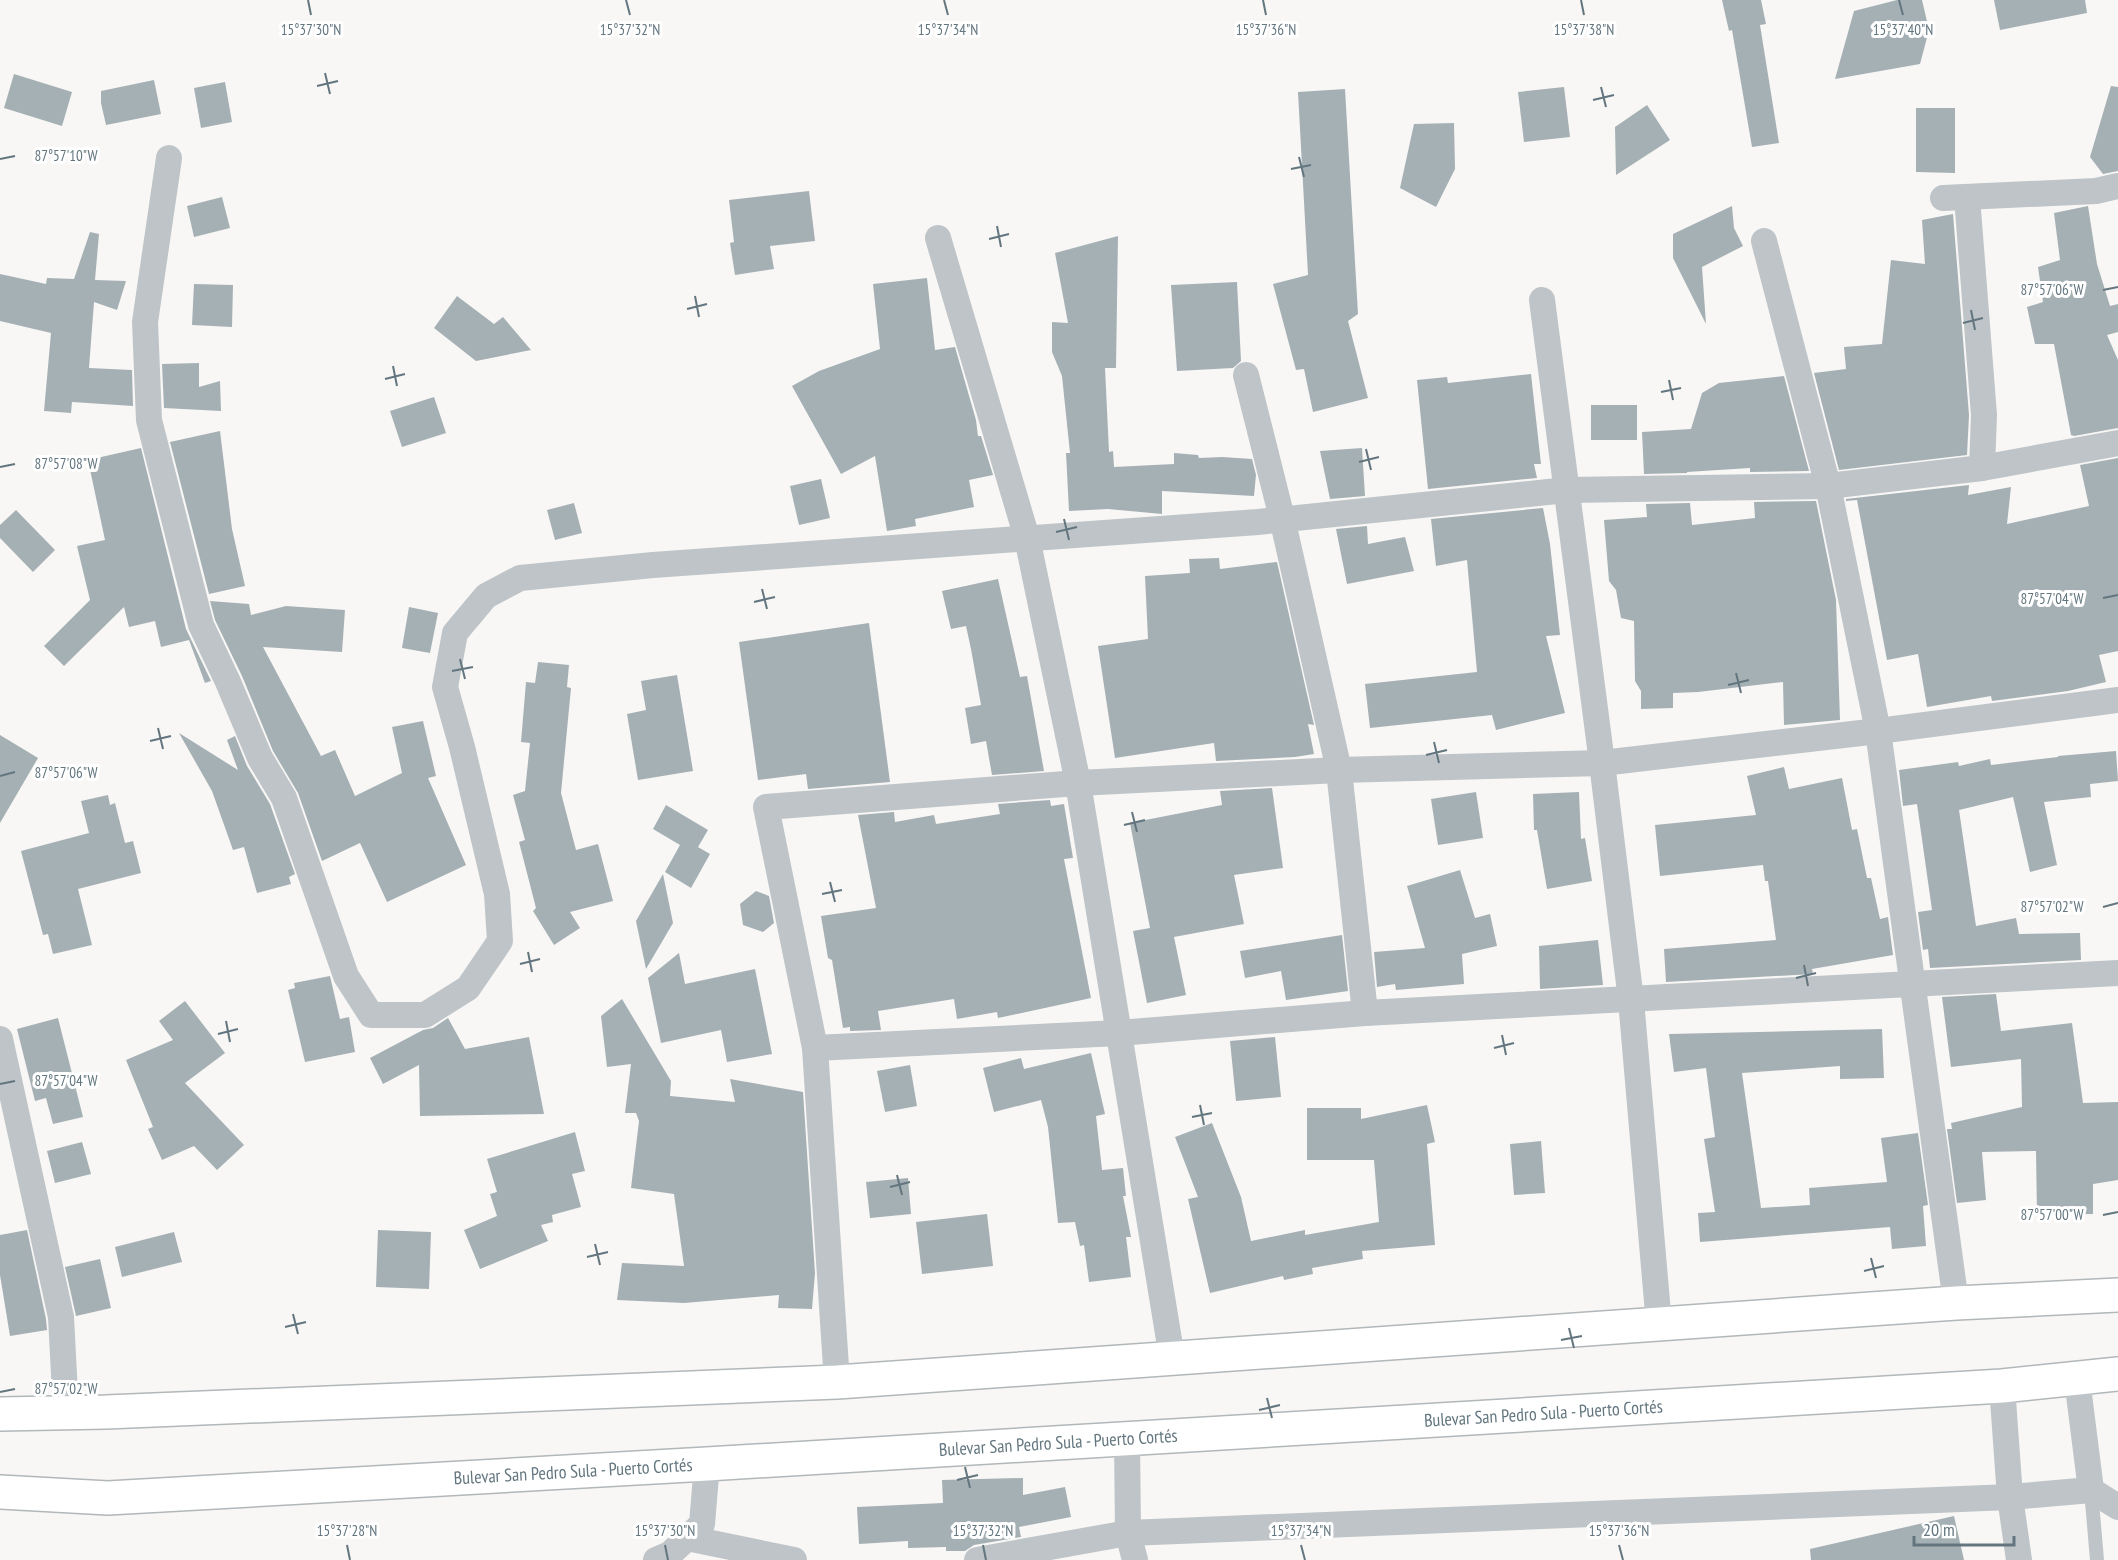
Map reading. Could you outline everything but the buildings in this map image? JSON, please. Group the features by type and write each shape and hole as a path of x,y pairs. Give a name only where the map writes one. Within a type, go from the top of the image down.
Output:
{"highway":[{"path":"0,1414 837,1382 1956,1303 2118,1295"},
{"name":"Bulevar San Pedro Sula - Puerto Cortés","path":"0,1492 108,1498 2002,1386 2118,1374"}],"street":[{"path":"169,158 145,322 149,420 201,625 260,758 284,798 346,976 371,1015 425,1015 468,988 500,941 497,894 462,747 445,687 455,633 486,596 520,578 653,565 1258,522 1567,490 1828,486 1982,468 2118,443"},
{"path":"1982,468 1984,415 1955,197 2096,191 2118,186"},
{"path":"938,238 1028,538 1078,783 1172,1358"},
{"path":"1764,241 1828,486 1878,731 1956,1303"},
{"path":"1542,300 1631,1000 1659,1325"},
{"path":"1246,375 1282,518 1339,771 1365,1013"},
{"path":"837,1382 815,1048 766,807 1078,783 1339,771 1602,763 2118,700"},
{"path":"815,1048 1119,1033 1365,1013 2118,973"},
{"path":"0,1039 61,1317 66,1413"},
{"path":"2077,1379 2091,1490"},
{"path":"2002,1386 2010,1497 2019,1560"},
{"path":"1127,1438 1128,1533 1136,1560"},
{"path":"656,1560 670,1554 702,1524 707,1464"},
{"path":"977,1560 1128,1533 2010,1497 2091,1490 2118,1507"},
{"path":"687,1538 794,1560"}],"lane":[{"path":"2091,1490 2097,1560"}]}
